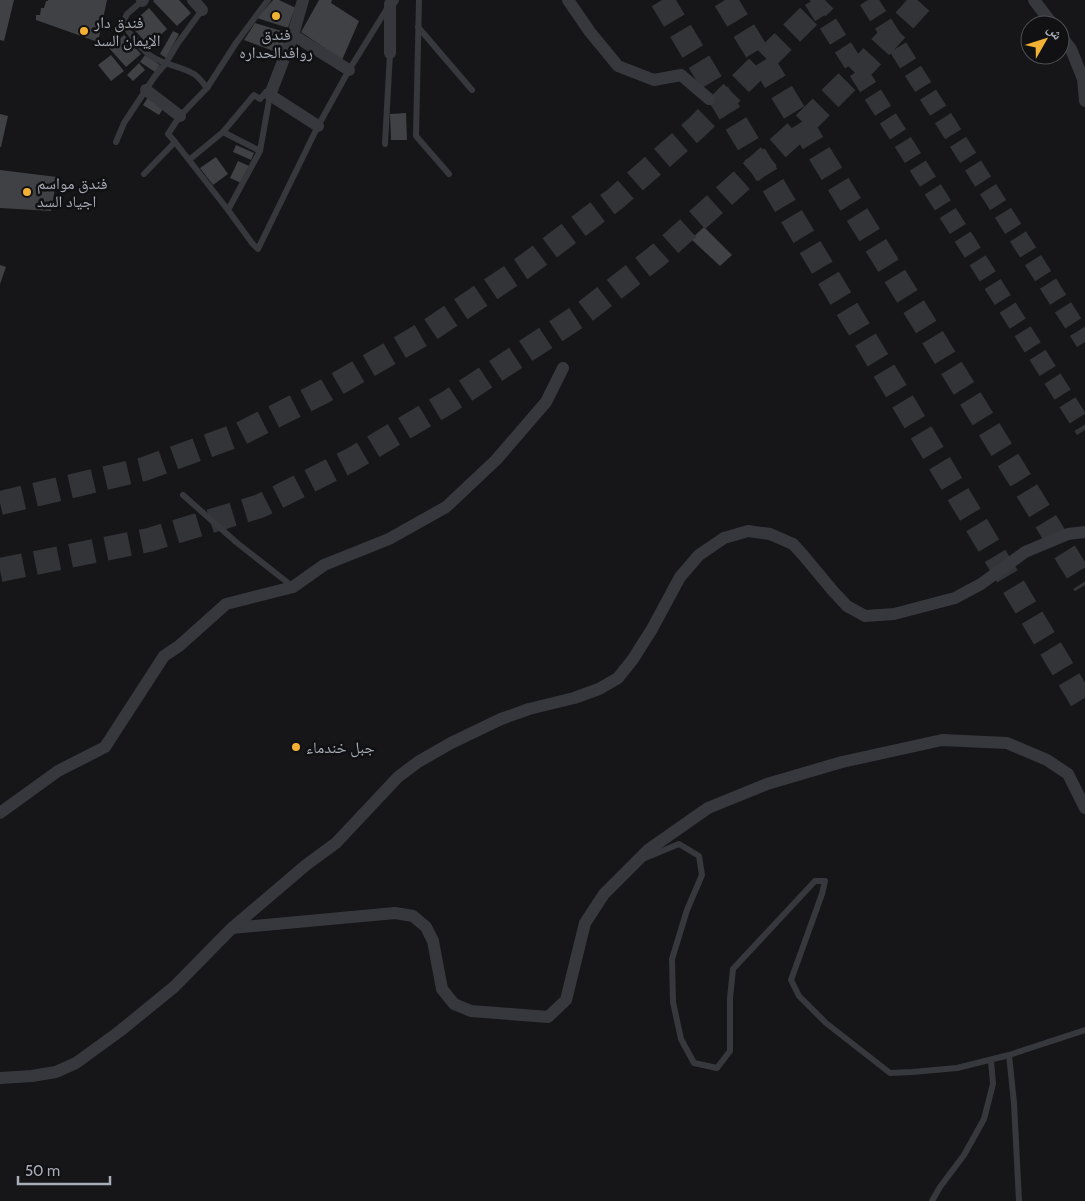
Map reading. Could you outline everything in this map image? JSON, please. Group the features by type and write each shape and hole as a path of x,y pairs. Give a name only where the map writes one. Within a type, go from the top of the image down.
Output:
{"street":[{"path":"193,0 202,10"},
{"path":"303,0 293,35 270,94 318,126"},
{"path":"568,0 590,32 618,66 654,80 681,75 709,98"},
{"path":"1034,0 1045,15"},
{"path":"390,52 391,2"},
{"path":"293,35 349,70"},
{"path":"1070,48 1083,79 1085,101"},
{"path":"146,90 180,116"},
{"path":"0,814 58,771 105,747 164,656 179,646 226,604 293,587 324,565 389,539 446,506 496,460 546,402 563,368"},
{"path":"0,1078 56,1072 76,1063 120,1031 174,987 232,928 336,842 398,777 418,762 451,743 500,719 529,709 574,698 599,689 618,678 634,659 680,577 699,555 724,538 748,531 770,534 793,544 847,606 865,616 894,614 955,598 980,584 1025,552 1068,534 1085,532"},
{"path":"232,928 394,913 413,916 426,927 433,941 442,989 454,1004 472,1011 548,1017 566,1000 585,924 604,894 648,850 708,808 767,784 842,762 942,740 1007,743 1047,760 1068,774 1085,808"}],"lane":[{"path":"142,0 127,14 123,23 128,30 150,55 196,75 208,88"},
{"path":"268,0 236,43 208,88 180,116 168,134 258,249 318,126 349,70 391,2"},
{"path":"419,0 416,136 449,174"},
{"path":"116,142 124,123 154,76 166,63 202,10"},
{"path":"418,27 472,90"},
{"path":"385,144 390,52"},
{"path":"189,160 224,132 254,95 260,99 266,92 270,94 260,151 228,210"},
{"path":"224,132 260,151"},
{"path":"144,174 175,142"},
{"path":"183,495 236,542 293,587"},
{"path":"635,863 679,844 699,856 702,875 687,910 672,959 673,1002 680,1039 694,1063 717,1068 730,1051 730,998 733,969 815,881 824,881 822,894 791,980 799,996 826,1023 890,1073 957,1068 1009,1055 1085,1030"},
{"path":"1009,1055 1014,1103 1019,1201"},
{"path":"932,1201 964,1154 984,1119 993,1084 991,1060"}],"building":[{"path":"0,0 14,0 4,41 0,40"},
{"name":"فندق دار الإيمان السد","path":"48,0 107,0 98,42 36,20 36,15 40,15 41,8 44,8"},
{"path":"154,0 179,0 191,13 177,26"},
{"name":"فندق روافدالحدارہ","path":"273,0 279,0 296,8 288,28 257,18"},
{"path":"319,0 332,0 331,3 359,21 342,60 301,32"},
{"path":"149,8 167,29 149,46 130,25"},
{"path":"255,23 288,33 284,48 281,48 279,53 244,40"},
{"path":"173,31 179,34 166,58 160,54"},
{"path":"124,35 141,54 126,67 109,48"},
{"path":"111,55 124,71 111,81 98,65"},
{"path":"145,55 160,65 155,72 140,62"},
{"path":"139,63 145,70 133,81 127,75"},
{"path":"149,96 164,107 159,115 143,105"},
{"path":"406,113 407,140 391,140 390,114"},
{"path":"0,114 8,116 1,147 0,147"},
{"path":"236,145 254,153 251,160 233,152"},
{"path":"216,157 228,174 213,185 200,168"},
{"path":"238,161 249,166 241,183 230,178"},
{"name":"فندق مواسم اجياد السد","path":"0,170 57,177 51,211 0,208"},
{"path":"704,227 732,255 720,266 691,239"},
{"path":"0,265 6,267 0,284"}],"tunnel":[{"path":"662,0 1085,706"},
{"path":"725,0 1085,585"},
{"path":"813,0 1085,430"},
{"path":"0,503 144,469 240,434 323,392 425,333 524,267 615,199 696,128 825,0"},
{"path":"868,0 1085,342"},
{"path":"0,570 149,540 260,506 351,460 450,401 582,314 657,256 798,130 866,63 923,0"}],"place":[{"name":"فندق روافدالحدارہ","path":"276,16"},
{"name":"فندق دار الإيمان السد","path":"84,31"},
{"name":"فندق مواسم اجياد السد","path":"27,192"},
{"name":"جبل خندماء","path":"296,747"}]}
